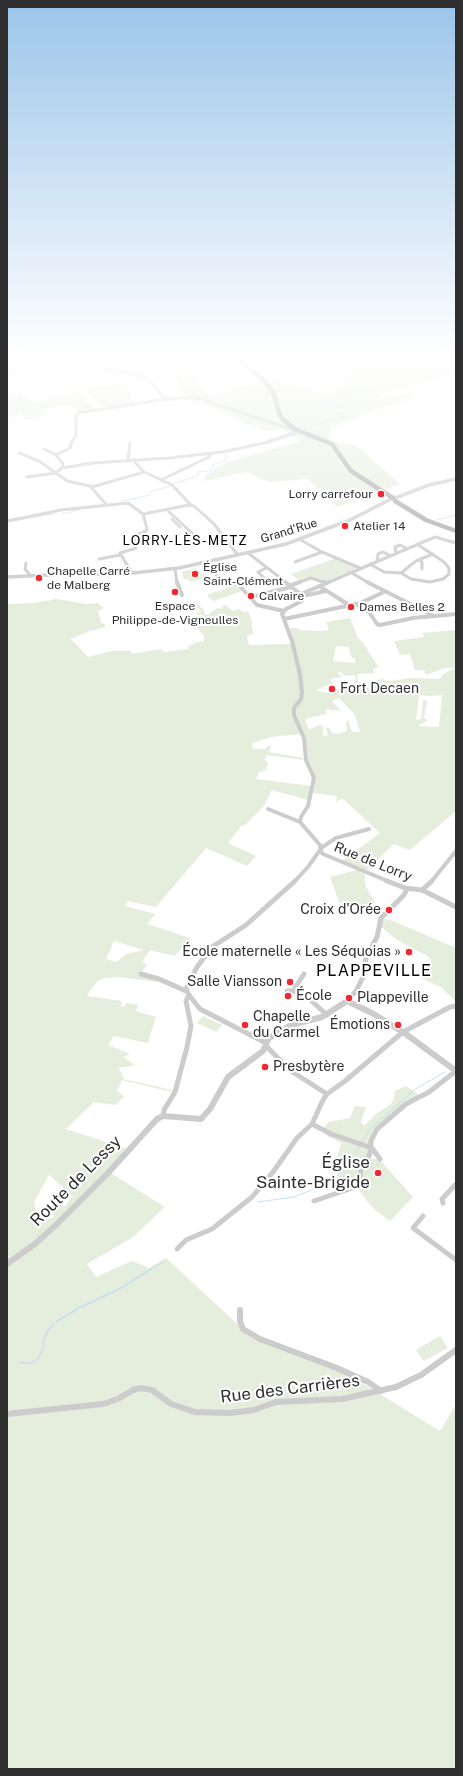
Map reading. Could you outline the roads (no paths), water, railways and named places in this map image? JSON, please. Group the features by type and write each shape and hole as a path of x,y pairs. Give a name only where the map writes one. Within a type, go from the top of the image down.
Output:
{"main road":[{"path":"311,436 329,443 337,449 348,468 354,474 423,518 456,531"}],"street":[{"path":"56,455 70,448 72,441 76,436"},
{"path":"27,477 56,473 62,468 93,463 212,453 264,443 287,436"},
{"path":"128,460 130,443"},
{"path":"44,449 56,455 60,459 63,464 62,468"},
{"path":"19,453 39,461 67,481 92,487 144,472"},
{"path":"161,480 209,457 212,453"},
{"path":"133,460 144,472 172,485 191,505 207,516 237,554"},
{"name":"Grand'Rue","path":"7,577 132,573 175,568 276,547 299,540 350,520 381,504 429,485 456,479"},
{"path":"92,487 106,504"},
{"path":"7,521 61,510 106,504 128,503 142,514 147,530 134,536 136,548 122,552 120,555 99,559"},
{"path":"142,514 191,505"},
{"path":"166,510 180,527"},
{"path":"166,510 193,534"},
{"path":"302,595 377,561 378,554 383,552 390,556 435,537 456,543"},
{"path":"299,540 322,552 360,568"},
{"path":"370,564 384,572 401,573 411,579 420,581 430,582 443,579 449,574 449,568 440,558 417,544"},
{"path":"295,562 322,552"},
{"path":"248,553 302,595 326,591"},
{"path":"401,573 419,560 432,554"},
{"path":"120,555 128,564 132,573"},
{"path":"419,560 422,562 422,569"},
{"path":"201,562 224,583 238,584 251,597 257,606 284,610 302,601 302,595"},
{"path":"26,563 25,569 30,573 30,576"},
{"path":"175,568 178,588 182,595"},
{"path":"266,568 258,572 271,585"},
{"path":"350,572 384,592 434,616"},
{"path":"251,597 290,587 311,578 326,583"},
{"path":"319,586 349,605"},
{"path":"284,619 358,604 384,592"},
{"path":"358,604 369,612 378,625 425,617 456,614"},
{"path":"421,609 425,617"},
{"path":"268,809 300,822 301,817 308,806 314,778 306,760 304,738 294,715 294,708 302,696 300,674 292,639 282,614 284,610"},
{"name":"Rue de Lorry","path":"300,822 318,842 323,854 407,889 419,890"},
{"path":"369,828 336,838 320,849 308,867 257,916 246,926 207,952 186,988 186,1001 190,1017 190,1032 175,1092 162,1116 201,1119 210,1109 228,1077 263,1051 274,1034 291,1025 327,1015 347,1001 356,991 364,975 366,957 377,937 381,918 404,895 407,889"},
{"path":"419,890 432,881 456,851"},
{"path":"419,890 456,907"},
{"path":"141,974 172,984 187,993 200,1008 266,1045 291,1071 327,1094"},
{"path":"304,974 290,991 306,996 327,1015"},
{"path":"314,1201 352,1188 359,1184 360,1170 374,1135 382,1124 406,1104 418,1099 456,1070 403,1032 372,1013 347,1001"},
{"path":"177,1248 186,1240 212,1228 252,1197 278,1166 297,1138 312,1124 327,1094 345,1081 403,1032 450,1007 456,1006"},
{"name":"Route de Lessy","path":"7,1264 36,1243 57,1224 130,1150 157,1118 162,1116"},
{"path":"312,1124 331,1134 356,1141 370,1147 380,1159"},
{"path":"443,1203 442,1199 456,1184"},
{"path":"423,1216 413,1228 456,1259"},
{"path":"240,1310 240,1320 244,1329 254,1335 356,1376 381,1391"},
{"name":"Rue des Carrières","path":"7,1414 103,1404 118,1399 133,1390 140,1388 158,1393 171,1404 195,1412 230,1413 254,1410 276,1402 342,1399 396,1387 421,1375 456,1350"}],"waterway":[{"path":"265,444 293,436"},
{"path":"173,484 194,477 199,474 197,472 208,471 212,468 212,465 225,461 225,458 228,457 223,453"},
{"path":"122,501 150,495 150,492 170,486"},
{"path":"68,513 80,509"},
{"path":"62,513 67,513"},
{"path":"8,522 53,514"},
{"path":"437,520 456,515"},
{"path":"362,1143 369,1130 414,1090 445,1072"},
{"path":"258,1202 294,1197 331,1182 348,1164 360,1146"},
{"path":"150,1270 165,1261"},
{"path":"56,1322 77,1309 121,1288 151,1269"},
{"path":"19,1363 32,1363 38,1358 44,1347 43,1344 47,1331 54,1324"}],"place":[{"name":"Lorry carrefour","path":"381,494"},
{"name":"Atelier 14","path":"345,526"},
{"name":"Église Saint-Clément","path":"195,574"},
{"name":"Chapelle Carré de Malberg","path":"39,578"},
{"name":"Espace Philippe-de-Vigneulles","path":"175,592"},
{"name":"Calvaire","path":"251,596"},
{"name":"Dames Belles 2","path":"351,607"},
{"name":"Fort Decaen","path":"332,689"},
{"name":"Croix d'Orée","path":"389,910"},
{"name":"École maternelle « Les Séquoias »","path":"409,952"},
{"name":"Salle Viansson","path":"290,982"},
{"name":"École","path":"288,996"},
{"name":"Plappeville","path":"349,998"},
{"name":"Chapelle du Carmel","path":"245,1025"},
{"name":"Émotions","path":"398,1025"},
{"name":"Presbytère","path":"265,1067"},
{"name":"Église Sainte-Brigide","path":"378,1173"}],"district":[{"name":"LORRY-LÈS-METZ","path":"185,541"},
{"name":"PLAPPEVILLE","path":"374,971"}]}
